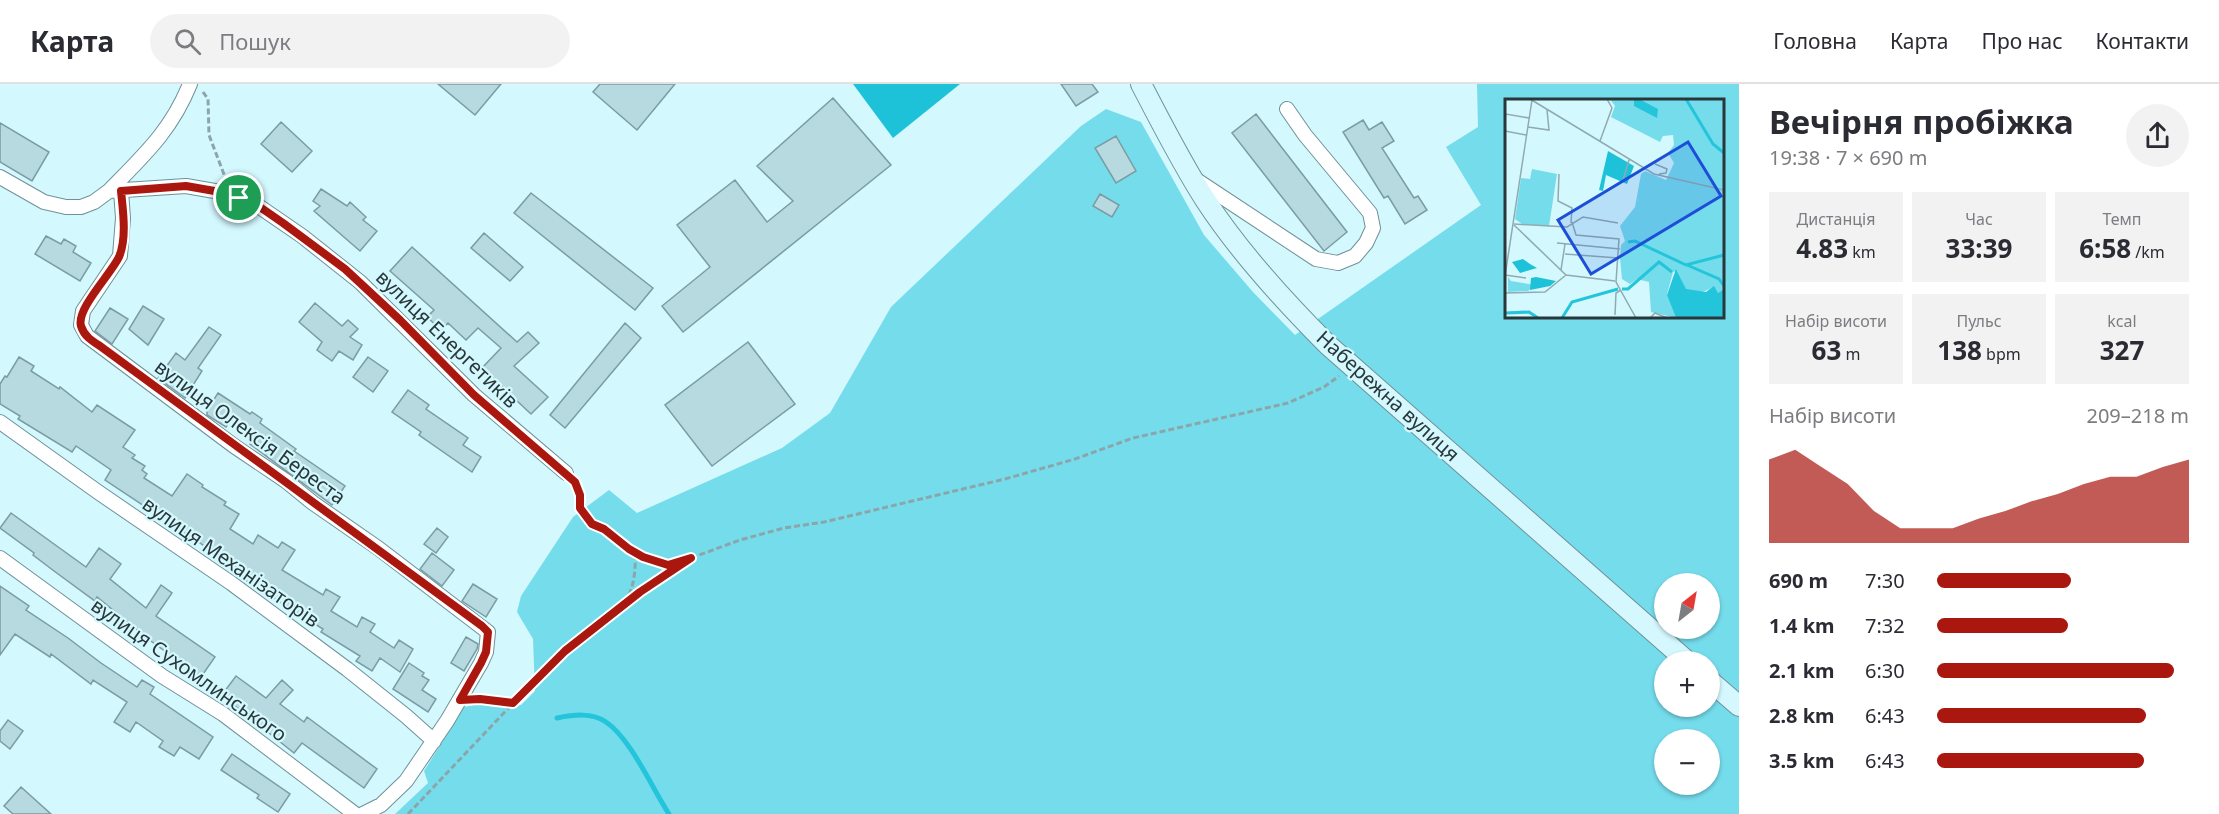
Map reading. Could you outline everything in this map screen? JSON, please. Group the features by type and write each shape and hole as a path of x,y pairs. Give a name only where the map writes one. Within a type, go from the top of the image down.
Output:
{"main road":[{"name":"Набережна вулиця","path":"1142,84 1207,202 1294,311 1358,371 1676,651"},
{"path":"1720,690 1739,706"}],"street":[{"path":"115,191 163,136 194,85"},
{"path":"1191,176 1316,259 1338,263 1355,256 1366,243 1373,228 1370,213 1305,135 1287,109"},
{"name":"вулиця Енергетиків","path":"0,177 44,202 66,207 81,207 115,191 186,186 226,193 257,205 364,285 474,395 566,473"},
{"name":"вулиця Олексія Береста","path":"115,191 123,218 120,256 83,311 81,325 87,336 482,626 488,632 486,652 460,700"},
{"name":"вулиця Механізаторів","path":"0,422 231,583 347,669 434,741"},
{"name":"вулиця Сухомлинського","path":"0,558 162,676 223,714 355,814"},
{"path":"363,814 381,805 406,782 460,700"}],"path":[{"path":"194,85 208,99 209,135 226,179"},
{"path":"566,473 575,482 580,495 580,508 592,524 604,529 635,552 668,565 740,540 784,528 824,522 1005,479 1075,459 1133,438 1288,403 1324,387 1343,373 1358,371"},
{"path":"622,607 629,596 636,572 635,552"},
{"path":"408,814 565,651 673,568 691,558"},
{"path":"460,700 480,699 513,703"}],"shaded area":[{"path":"853,84 960,84 893,138"},
{"path":"1477,84 1739,84 1739,814 395,814 428,783 424,771 464,707 479,704 495,707 521,705 535,691 533,639 517,612 521,596 573,517 609,490 637,513 782,448 830,413 891,307 1081,126 1106,109 1141,122 1204,235 1253,292 1295,335 1481,205 1446,147 1478,127"}],"building":[{"path":"438,84 501,84 475,115"},
{"path":"600,84 675,84 637,130 593,92"},
{"path":"1061,84 1092,84 1098,92 1076,106"},
{"path":"833,98 891,165 683,332 662,306 710,267 677,225 735,180 767,222 793,201 757,166"},
{"path":"1256,114 1347,232 1324,251 1232,133"},
{"path":"1363,120 1369,130 1382,122 1394,141 1382,148 1414,198 1418,196 1427,210 1405,224 1388,196 1384,198 1343,132"},
{"path":"281,122 312,151 292,172 261,144"},
{"path":"0,123 49,152 32,181 0,162"},
{"path":"1116,136 1136,171 1116,183 1095,148"},
{"path":"321,189 347,206 350,202 366,217 363,220 377,231 360,251 314,211 320,206 313,201"},
{"path":"531,193 653,288 635,310 514,213"},
{"path":"1100,194 1119,205 1112,217 1093,206"},
{"path":"484,233 523,267 510,281 471,248"},
{"path":"46,236 61,244 64,239 76,246 73,252 91,263 80,281 35,254"},
{"path":"412,247 517,342 528,332 539,343 514,366 548,397 531,414 482,368 501,348 478,328 466,340 448,323 441,330 427,317 434,310 390,271"},
{"path":"315,303 342,326 348,320 358,329 350,337 362,345 353,360 339,351 332,361 317,350 322,342 299,322"},
{"path":"143,306 164,319 148,345 129,329"},
{"path":"110,308 128,319 112,344 95,331"},
{"path":"625,323 641,338 565,428 550,415"},
{"path":"209,327 221,335 198,368 202,371 185,398 158,378 176,353 185,360"},
{"path":"748,342 795,404 712,466 665,405"},
{"path":"19,357 34,366 31,371 59,389 60,387 92,412 97,405 135,430 123,447 135,455 132,458 145,466 142,470 147,474 144,478 172,496 187,474 203,485 202,487 226,502 224,505 239,514 230,529 253,544 258,535 278,548 282,542 295,550 282,570 323,595 326,589 340,597 331,611 357,627 362,617 375,624 370,632 394,648 399,640 413,649 400,672 380,658 372,671 356,661 360,656 321,632 323,629 242,578 245,573 105,480 111,470 76,446 72,452 18,419 20,416 0,404 0,384"},
{"path":"368,357 388,371 373,392 353,377"},
{"path":"408,390 429,405 426,409 468,438 463,445 481,457 472,472 419,435 421,432 392,412"},
{"path":"218,393 250,414 252,412 262,419 260,423 296,449 294,451 345,486 332,505 250,444 254,438 230,421 226,427 207,415 207,410"},
{"path":"11,513 86,567 99,548 121,564 110,579 146,608 161,585 172,593 156,616 215,657 201,677 148,639 97,597 95,601 54,571 0,528"},
{"path":"437,528 448,537 436,553 424,544"},
{"path":"432,553 454,570 442,586 420,569"},
{"path":"473,584 497,599 486,617 462,601"},
{"path":"0,586 29,606 26,610 137,687 142,680 154,687 150,694 213,737 199,759 180,747 174,756 159,747 163,741 136,722 130,732 114,722 127,702 93,680 91,684 51,654 50,657 15,634 0,655"},
{"path":"466,637 478,644 464,671 451,663"},
{"path":"409,663 424,673 422,676 429,680 422,690 436,699 428,712 393,689"},
{"path":"236,676 266,698 282,680 293,690 280,704 304,722 307,717 377,769 364,788 302,743 294,753 265,728 221,696"},
{"path":"8,720 23,731 10,749 0,741 0,731"},
{"path":"232,754 290,794 278,812 257,798 259,795 221,770"},
{"path":"21,787 51,814 13,814 4,806"}],"waterway":[{"path":"557,718 575,715 588,716 606,722 624,740 669,814"}],"route":[{"path":"186,186 226,193 239,198 271,214 364,285 474,395 575,482 580,495 580,508 592,524 604,529 643,557 668,565 691,558 640,592 565,651 513,703 488,699 460,700 486,652 488,632 482,626 100,346 87,336 81,325 80,318 83,311 120,256 123,218 121,191 186,186"}]}
